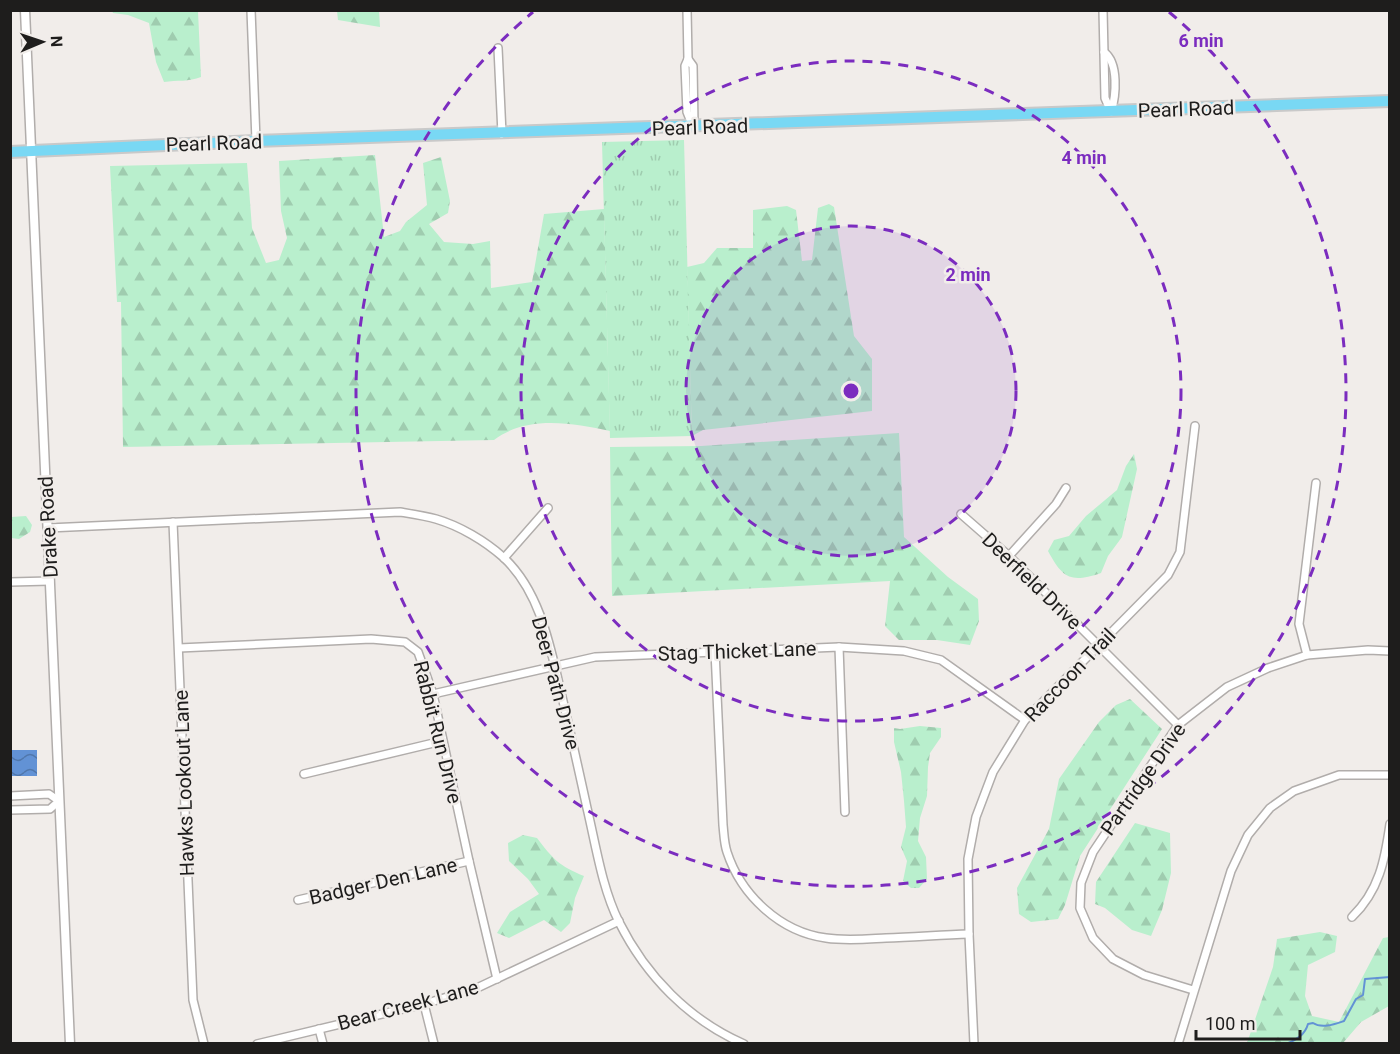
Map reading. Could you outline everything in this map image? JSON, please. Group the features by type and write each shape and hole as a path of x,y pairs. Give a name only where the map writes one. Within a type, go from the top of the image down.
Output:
{"main road":[{"name":"Pearl Road","path":"10,152 256,141 1389,101"}],"street":[{"name":"Drake Road","path":"25,10 70,1044"},
{"path":"251,10 256,141"},
{"path":"687,10 688,59 693,66 695,112 693,127"},
{"path":"1103,10 1104,52 1109,55 1113,69 1115,98 1111,112"},
{"path":"498,48 502,134"},
{"name":"Raccoon Trail","path":"974,1044 968,859 976,817 993,772 1025,720 1168,575 1180,552 1195,426"},
{"path":"1307,655 1299,624 1316,483"},
{"path":"1009,556 1056,504 1066,488"},
{"path":"504,558 548,507"},
{"name":"Deer Path Drive","path":"48,528 400,512 436,519 462,530 504,558 526,586 546,628 601,870 618,921 644,964 669,992 694,1016 726,1036 744,1044"},
{"name":"Deerfield Drive","path":"961,514 1009,556 1178,725"},
{"name":"Hawks Lookout Lane","path":"173,522 193,1000 204,1044"},
{"path":"10,582 50,581"},
{"name":"Rabbit Run Drive","path":"179,648 371,639 405,642 418,652 433,694 497,979"},
{"path":"839,647 845,812"},
{"name":"Stag Thicket Lane","path":"433,694 595,657 839,647 904,651 941,660 1025,720"},
{"name":"Partridge Drive","path":"1193,990 1144,975 1113,958 1092,938 1080,908 1081,883 1093,852 1178,725 1227,687 1268,668 1307,655 1368,650 1389,651"},
{"path":"716,651 726,850 742,884 754,898 769,913 790,927 826,938 848,940 969,934"},
{"path":"304,774 442,741"},
{"path":"1178,1044 1232,871 1248,835 1270,808 1294,791 1339,775 1389,775"},
{"path":"10,796 49,794 59,801 50,809 10,810"},
{"path":"1352,917 1366,904 1378,879 1387,848 1389,824"},
{"name":"Badger Den Lane","path":"298,900 469,861"},
{"name":"Bear Creek Lane","path":"257,1044 424,1004 477,988 618,921"},
{"path":"424,1004 434,1044"},
{"path":"319,1029 323,1044"}],"green space":[{"path":"112,11 198,11 201,77 164,82 156,62 149,23"},
{"path":"337,11 379,11 380,27 338,20"},
{"path":"684,140 692,436 610,438 602,142"},
{"path":"375,155 384,237 400,231 406,222 427,205 423,163 441,157 450,201 448,213 429,224 444,242 473,244 490,241 491,288 532,282 544,214 604,209 610,431 550,423 521,427 494,440 123,447 121,302 117,302 110,166 247,163 252,228 266,263 279,260 287,238 281,211 279,161"},
{"path":"829,204 834,207 854,336 872,359 872,411 703,430 692,436 687,267 704,263 717,248 753,248 753,210 787,206 796,210 802,261 812,260 818,208"},
{"path":"899,433 904,537 948,577 978,599 979,621 970,645 937,640 899,640 885,626 890,581 612,596 610,447 701,446"},
{"path":"1134,454 1137,469 1122,537 1108,556 1101,573 1075,578 1063,573 1048,551 1054,540 1069,536 1086,516 1117,490 1126,466"},
{"path":"26,516 32,525 30,532 19,539 11,538 11,517"},
{"path":"1130,699 1162,729 1080,856 1065,905 1058,919 1031,922 1019,914 1017,888 1049,829 1059,779 1099,722 1116,705"},
{"path":"920,726 941,728 941,737 930,753 927,796 920,818 918,841 926,857 927,879 919,888 911,888 903,881 907,861 901,847 906,827 894,728"},
{"path":"1135,823 1170,833 1171,873 1162,910 1151,936 1132,930 1105,908 1095,904 1096,882"},
{"path":"523,835 537,838 557,861 584,876 575,898 570,923 561,932 544,920 509,938 497,933 510,912 539,894 528,879 509,861 508,843"},
{"path":"1320,932 1337,936 1335,952 1308,965 1305,996 1312,1016 1339,1022 1383,938 1389,937 1389,1006 1361,1022 1343,1043 1247,1043 1273,967 1277,939"}],"water":[{"path":"10,750 37,750 37,776 11,776"}],"waterway":[{"path":"1286,1044 1300,1037 1308,1024 1324,1026 1344,1021 1356,999 1363,995 1365,979 1390,977"}]}
